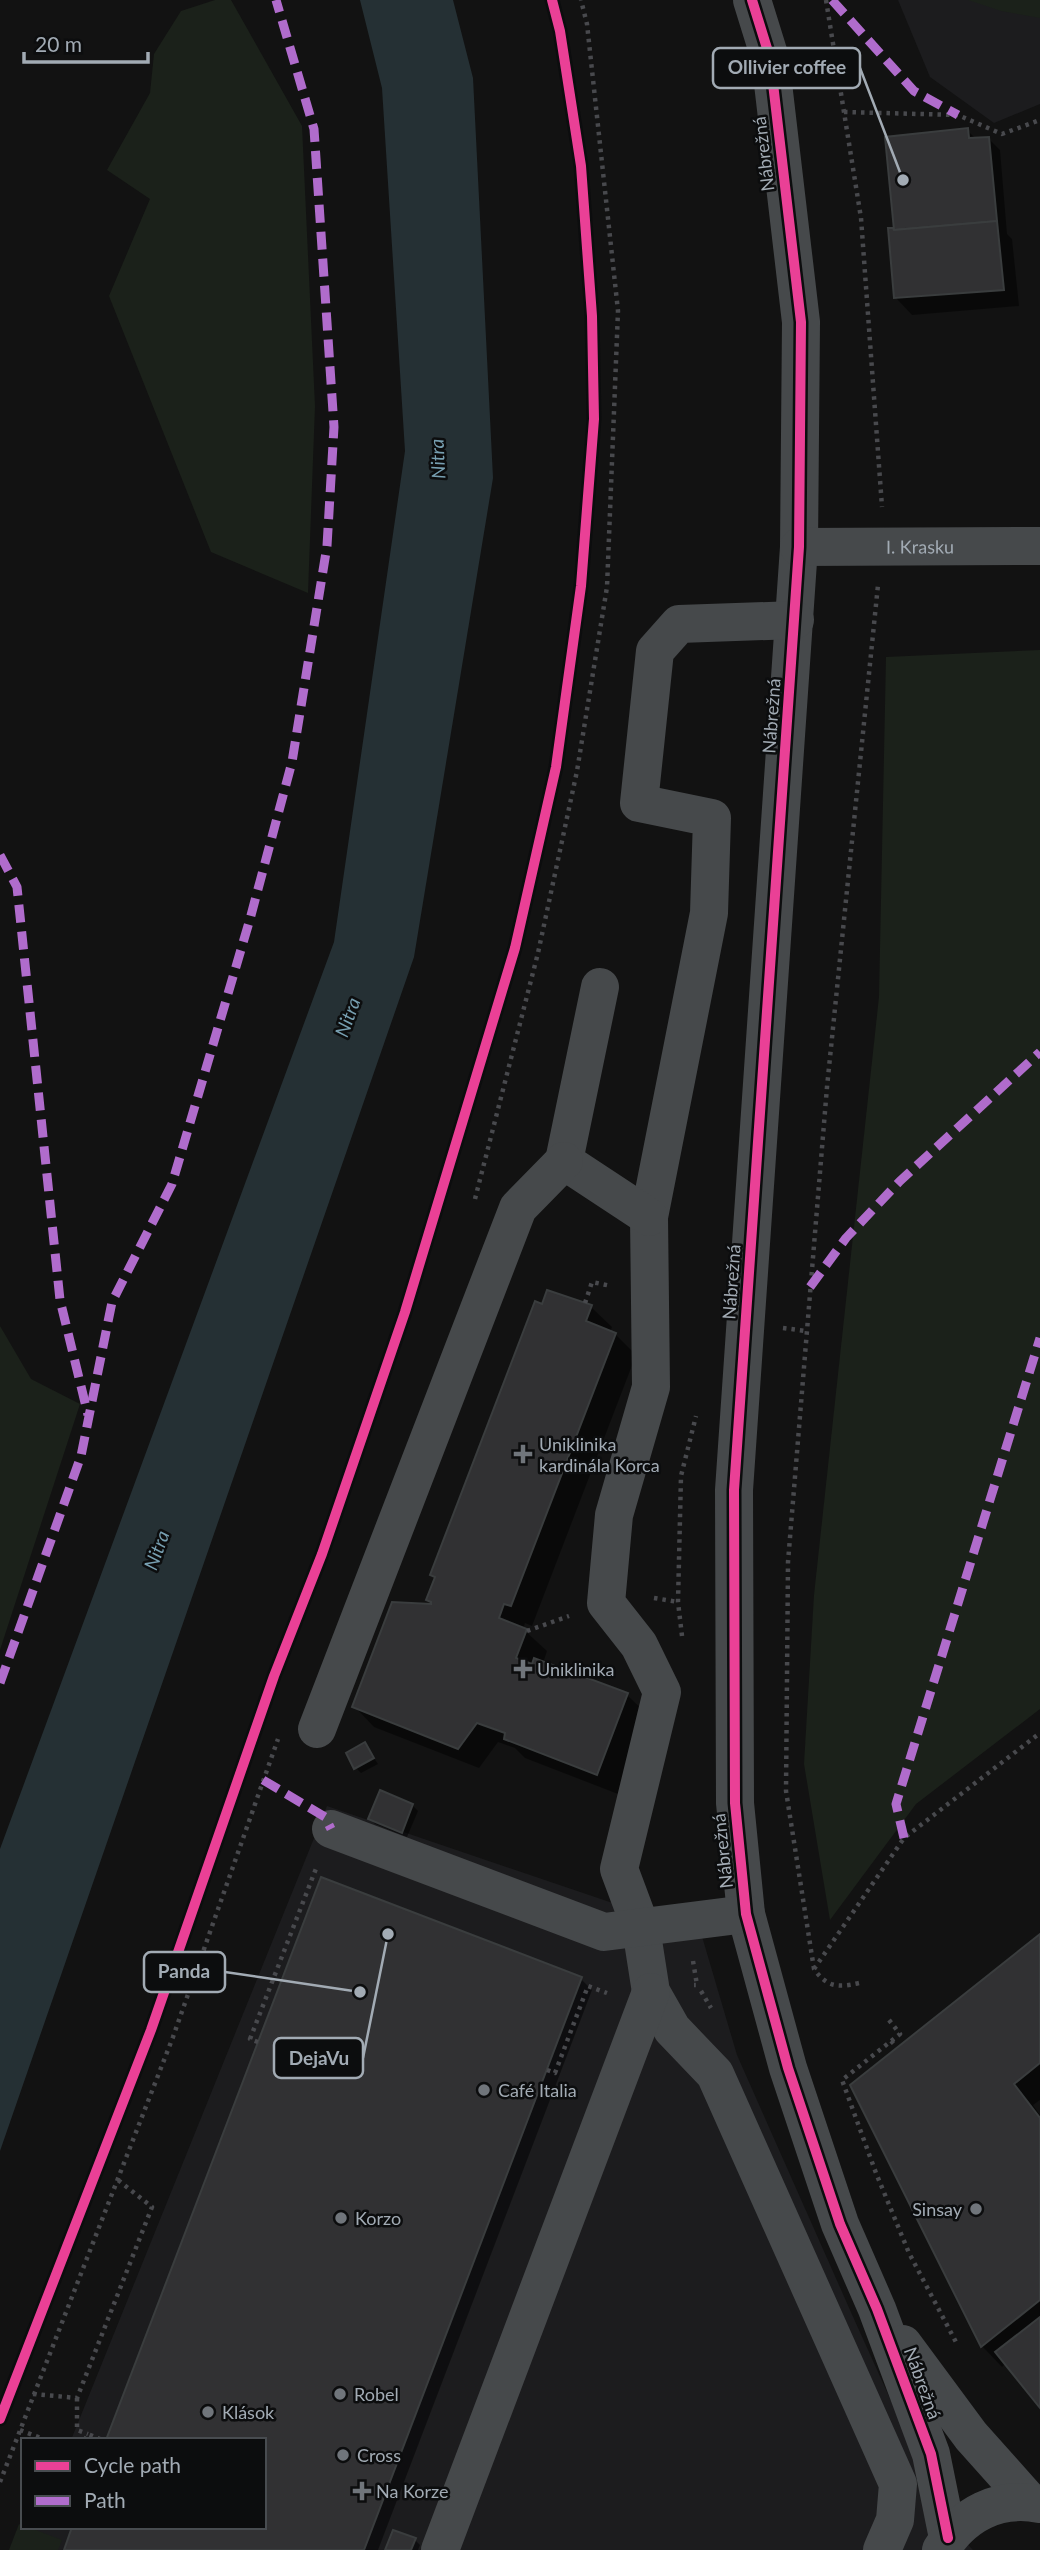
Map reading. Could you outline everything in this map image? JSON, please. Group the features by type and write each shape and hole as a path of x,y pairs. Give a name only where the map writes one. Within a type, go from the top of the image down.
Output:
{"street":[{"name":"Nábrežná","path":"752,0 769,58 801,322 799,547 734,1490 735,1802 746,1914 788,2068 840,2224 877,2309 931,2454 944,2544"},
{"name":"I. Krasku","path":"799,547 1040,546"},
{"path":"795,620 679,624 655,651 639,803 712,818 709,912 649,1217 651,1387 614,1514 606,1603 639,1645 662,1692 619,1869 641,1928 651,1992 672,2029 715,2074 898,2484 895,2520 882,2550"},
{"path":"299,1729 518,1209 564,1161 600,987"},
{"path":"564,1161 649,1217"},
{"path":"331,1829 604,1933 746,1914"},
{"path":"440,2550 651,1992"},
{"name":"Nábrežná","path":"877,2309 971,2436 1035,2503"},
{"name":"Nábrežná","path":"944,2544 957,2527 981,2511 1005,2503 1035,2503"}],"path":[{"path":"474,1202 538,953 577,771 607,587 618,312 587,24 581,0"},
{"path":"826,0 861,218 884,547 875,605 827,1087 806,1331 788,1562 786,1791 814,1969 823,1981 842,1987 859,1983"},
{"path":"844,113 958,115 1002,134 1040,120"},
{"path":"585,1303 592,1282"},
{"path":"779,1328 806,1331"},
{"path":"0,2482 15,2428 33,2394 173,2037 299,1729"},
{"path":"814,1969 904,1838 1040,1733"},
{"path":"258,2042 250,2039 331,1829"},
{"path":"547,2070 555,2073 585,1994"},
{"path":"889,2020 900,2034 842,2080 909,2253 961,2352"},
{"path":"891,2041 897,2047"},
{"path":"87,2437 77,2430 77,2398 152,2207 117,2180"},
{"path":"33,2394 77,2398"},
{"path":"15,2428 41,2438"}],"shaded area":[{"path":"215,0 231,0 302,126 315,406 308,593 211,552 109,296 150,199 107,170 150,93 154,54 181,11"},
{"path":"898,0 1040,0 1040,104 994,123 930,77"},
{"path":"968,0 1040,0 1040,18 1001,11"},
{"path":"1040,650 1040,1709 916,1804 830,1920 804,1764 814,1595 879,997 886,657"},
{"path":"0,1326 31,1379 80,1404 0,1650"},
{"path":"327,1806 701,1933 737,2055 945,2520 973,2550 26,2550 34,2529 266,2529 266,2438 72,2438"},
{"path":"19,2524 21,2529 33,2529 62,2540 58,2550 9,2550"}],"water":[{"name":"Nitra","path":"360,0 453,0 473,78 493,478 414,957 0,2151 0,1849 334,942 405,451 382,88"}],"building":[{"path":"968,128 969,138 989,137 997,221 894,230 885,137"},
{"path":"997,221 1004,290 894,298 888,228 894,230"},
{"name":"Uniklinika kardinála Korca","path":"547,1290 592,1305 586,1321 616,1333 511,1606 504,1604 499,1618 527,1629 516,1658 532,1664 534,1658 628,1693 597,1775 504,1739 505,1733 477,1723 458,1749 352,1707 392,1602 431,1604 426,1600 435,1577 430,1575 535,1301 542,1304"},
{"path":"365,1742 374,1758 354,1769 346,1753"},
{"path":"380,1790 413,1804 402,1833 368,1819"},
{"name":"Korzo","path":"321,1877 582,1977 364,2550 64,2550 71,2529 266,2529 266,2438 107,2438"},
{"name":"Sinsay","path":"1040,1934 1040,2063 1014,2084 1040,2118 1040,2300 981,2347 850,2085"},
{"path":"1040,2317 1040,2408 995,2352"},
{"path":"393,2530 416,2538 411,2550 385,2550"}],"marked path":[{"path":"0,1683 81,1456 112,1302 172,1184 250,919 292,762 327,546 334,427 314,129 276,0"},
{"path":"832,0 914,91 958,115"},
{"path":"0,855 17,887 60,1300 88,1415"},
{"path":"810,1287 846,1238 900,1181 1040,1052"},
{"path":"904,1838 896,1804 1040,1338"},
{"path":"263,1780 325,1817 331,1829"}],"cycle path":[{"path":"0,2419 151,2030 274,1676 322,1554 405,1312 515,948 556,767 581,586 594,419 592,316 581,166 560,31 552,0"},
{"path":"752,0 770,58 801,322 799,547 734,1490 735,1803 746,1914 788,2068 840,2224 877,2309 931,2454 948,2538"}],"place":[{"name":"Ollivier coffee","path":"903,180"},
{"name":"Uniklinika kardinála Korca","path":"523,1454"},
{"name":"Uniklinika","path":"523,1669"},
{"name":"DejaVu","path":"388,1934"},
{"name":"Panda","path":"360,1992"},
{"name":"Café Italia","path":"484,2090"},
{"name":"Sinsay","path":"976,2209"},
{"name":"Korzo","path":"341,2218"},
{"name":"Robel","path":"340,2394"},
{"name":"Klások","path":"208,2412"},
{"name":"Cross","path":"343,2455"},
{"name":"Na Korze","path":"362,2491"}]}
